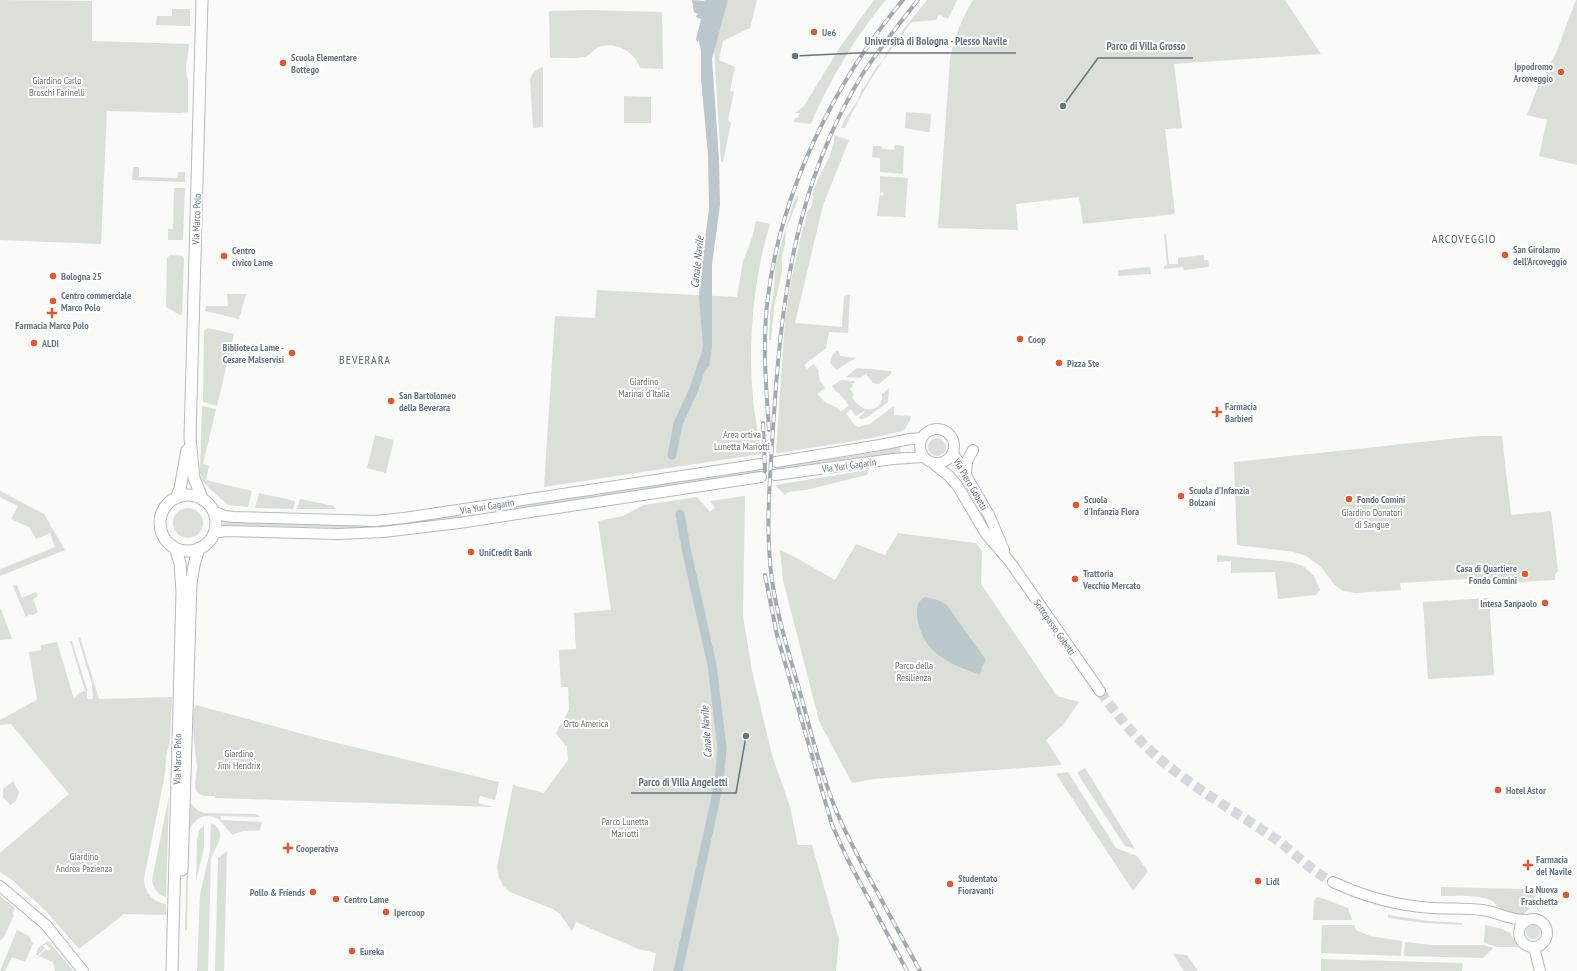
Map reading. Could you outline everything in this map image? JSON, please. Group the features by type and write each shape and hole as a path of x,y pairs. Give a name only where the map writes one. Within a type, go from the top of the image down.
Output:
{"main road":[{"name":"Via Marco Polo","path":"202,0 190,438 194,478 203,500"},
{"path":"936,429 947,432 954,441 953,453 948,460 934,463 924,457 920,450 922,438 930,431 936,429"},
{"name":"Via Marco Polo","path":"176,498 180,489 190,438"},
{"name":"Via Yuri Gagarin","path":"776,462 880,445 910,438 922,438"},
{"path":"966,474 967,461 973,450"},
{"name":"Via Piero Gobetti","path":"953,453 989,515"},
{"name":"Via Yuri Gagarin","path":"775,475 893,459 924,457"},
{"name":"Via Piero Gobetti","path":"934,463 957,485 986,534"},
{"name":"Via Yuri Gagarin","path":"212,511 225,516 234,517 375,520 404,518 761,464"},
{"name":"Via Yuri Gagarin","path":"214,533 225,531 338,534 383,532 459,523 761,477"},
{"path":"190,495 203,500 212,511 216,521 214,533 207,543 199,548 188,551 175,548 164,538 162,532 160,523 164,509 176,498 190,495"},
{"name":"Sottopasso Gobetti","path":"989,515 1010,562"},
{"name":"Sottopasso Gobetti","path":"986,534 1010,562 1100,691"},
{"name":"Via Marco Polo","path":"172,971 182,592 180,563 175,548"},
{"name":"Via Marco Polo","path":"180,971 191,592 193,569 199,548"},
{"path":"1333,882 1368,896 1397,904 1433,908 1471,909 1484,912 1501,919 1526,920 1532,918 1543,923 1546,929 1545,940 1534,947 1529,946 1523,943 1518,934 1501,919"},
{"path":"0,886 46,925 83,971"},
{"path":"1518,934 1520,926 1526,920"},
{"path":"1534,947 1540,971"}],"green space":[{"name":"Giardino Carlo Broschi Farinelli","path":"0,0 92,1 92,41 189,44 186,66 188,79 188,112 107,111 101,244 0,240"},
{"path":"728,0 757,0 750,28 723,41 719,60 735,67 730,91 734,92 728,120 731,123 723,162 721,162 714,49"},
{"path":"874,0 886,0 864,28 844,59 811,124 794,122 795,118 798,118 799,113 795,113 804,106 840,47"},
{"path":"927,0 957,0 948,19 939,15 936,20 912,22 875,73 845,128 841,128 845,119 858,100 862,89 878,65 882,62 891,45"},
{"path":"973,0 1285,0 1321,54 1174,64 1182,128 1165,129 1175,214 1083,224 1079,197 1016,204 1018,230 938,228 950,59 959,28"},
{"name":"Ippodromo Arcoveggio","path":"1576,0 1577,165 1539,156 1547,120 1527,115 1536,91 1556,53"},
{"path":"172,9 190,9 190,26 156,25 157,16 172,16"},
{"path":"587,10 662,12 663,69 640,68 629,52 617,46 610,45 597,48 584,57 550,58 549,11"},
{"path":"541,67 543,68 543,127 533,128 530,79 533,73"},
{"path":"624,96 651,97 651,123 624,123"},
{"path":"906,112 931,114 930,132 905,128"},
{"path":"834,135 849,140 823,205 795,323 842,327 844,296 850,295 848,333 829,332 826,348 804,365 807,369 814,364 819,371 820,381 825,388 817,394 826,403 836,407 841,412 849,405 832,386 841,380 855,382 852,384 853,386 850,389 854,395 852,397 856,403 866,409 876,408 882,400 882,394 889,388 888,402 866,418 858,418 865,412 864,411 856,416 851,409 846,413 858,427 870,424 894,406 894,415 911,416 911,418 905,429 899,432 867,439 778,453 776,452 785,319 792,277 806,215 812,206 815,186 832,149"},
{"path":"895,145 904,146 903,174 880,172 880,158 872,157 873,146 881,146 882,149 894,150"},
{"path":"133,167 139,167 139,177 178,178 178,172 185,172 185,182 132,180"},
{"path":"880,176 908,178 905,217 877,216 880,195 884,195 883,192 880,193"},
{"path":"174,188 185,188 183,240 168,240 168,229 173,229"},
{"path":"797,195 798,200 786,229 785,245 782,255 782,272 774,307 771,340 769,340 770,313 774,289 776,261 793,204"},
{"name":"Giardino Marinai d'Italia","path":"756,221 770,224 759,267 753,311 751,355 753,399 761,454 544,487 555,316 595,318 597,290 737,297 743,261 752,238"},
{"path":"1166,233 1169,264 1178,264 1178,258 1204,255 1204,260 1208,260 1209,267 1184,270 1183,267 1164,269 1164,266 1167,265 1164,235"},
{"path":"170,255 182,256 184,259 182,314 180,315 166,307 167,258"},
{"path":"1150,267 1151,274 1118,276 1118,270"},
{"path":"227,294 246,294 239,319 205,311 206,306 228,306"},
{"path":"208,328 234,334 217,406 203,402 204,331"},
{"path":"836,351 838,351 840,356 856,358 836,370 830,362"},
{"path":"857,368 891,371 891,374 879,384 873,383 866,374 860,378 846,377"},
{"path":"203,406 216,409 203,464 209,466 206,480 252,491 248,507 228,505 202,480 200,472"},
{"path":"375,435 394,440 386,473 367,468"},
{"name":"Giardino Donatori di Sangue","path":"1477,436 1502,436 1511,515 1551,511 1558,571 1555,574 1555,580 1485,584 1484,578 1400,583 1401,590 1356,593 1343,591 1334,584 1320,566 1306,556 1294,552 1237,545 1234,462"},
{"path":"937,438 943,441 946,447 943,453 937,456 931,453 928,447 931,441"},
{"path":"900,447 901,453 775,470 775,467 864,454"},
{"path":"760,470 760,474 495,513 492,512 494,510"},
{"path":"868,470 868,474 866,475 811,489 789,492 785,495 775,485"},
{"path":"0,491 44,514 65,550 0,576 0,569 55,547 50,533 36,539 29,527 11,519 18,506 0,497"},
{"path":"259,493 295,501 293,509 255,508"},
{"name":"Parco Lunetta Mariotti","path":"745,496 743,616 752,671 772,755 790,807 798,845 812,845 839,939 836,971 653,971 656,953 638,949 576,922 572,931 560,914 553,909 510,892 503,886 499,878 497,867 513,785 544,793 568,760 567,747 556,733 569,710 568,687 561,687 559,650 576,649 574,613 611,610 598,521 623,516 644,505 697,497 710,512 715,508 710,501"},
{"path":"300,499 334,506 335,509 297,509"},
{"path":"188,508 199,512 203,523 199,534 188,538 177,534 173,523 177,512"},
{"path":"464,515 467,516 464,518 373,529 223,525 224,522 375,525"},
{"name":"Parco della Resilienza","path":"898,533 976,543 982,551 981,584 1057,696 1079,702 1064,724 1046,740 1062,765 873,779 852,783 819,721 783,580 780,550 835,580 856,544 885,555"},
{"path":"1217,555 1290,562 1303,566 1314,576 1320,590 1316,595 1278,599 1275,572 1231,573 1231,561 1217,562"},
{"path":"17,585 22,598 36,592 38,596 33,599 38,612 33,615 29,614 26,617 13,586"},
{"path":"1489,598 1494,675 1428,679 1423,602"},
{"path":"1,609 12,639 0,640"},
{"name":"Giardino Andrea Pazienza","path":"80,637 99,699 172,697 170,741 166,756 165,774 144,878 144,883 150,896 161,903 166,904 166,915 124,914 79,949 47,912 11,879 0,872 0,853 69,794 11,724 0,725 0,720 37,699 29,652 41,650 41,645 57,642 74,699 79,693 85,691 70,641 72,641 87,689 87,699 93,699 92,684 78,638"},
{"name":"Giardino Jimi Hendrix","path":"196,705 321,739 499,782 495,800 480,796 478,803 493,807 215,798 215,796 201,795 197,792 195,787 197,767 193,717"},
{"path":"1085,768 1135,849 1125,846 1077,773"},
{"path":"1068,772 1116,848 1137,856 1148,871 1133,891 1056,774"},
{"path":"13,781 19,792 16,801 10,805 3,797 3,789"},
{"path":"169,796 166,897 156,891 152,880"},
{"path":"190,802 197,810 205,813 255,814 261,817 221,816 221,820 262,822 260,830 243,831 233,835 218,819 213,817 204,816 193,824 189,833 187,929 185,931 188,803"},
{"path":"211,823 217,827 220,836 211,859 208,971 197,971 200,895 210,851"},
{"path":"204,826 204,848 196,881 197,837 199,830"},
{"path":"227,851 224,971 215,971 218,858"},
{"path":"1441,887 1524,889 1537,892 1532,904 1525,913 1515,916 1502,910 1492,901 1484,898 1441,896"},
{"path":"0,896 15,908 12,914 14,915 4,937 0,941"},
{"path":"1317,897 1348,908 1352,920 1313,920 1314,901"},
{"path":"1388,915 1429,921 1463,923 1461,925 1425,923 1388,918"},
{"path":"1322,925 1354,925 1356,930 1370,936 1402,941 1401,956 1321,953"},
{"path":"1485,925 1502,929 1510,933 1518,947 1498,947 1484,943"},
{"path":"1530,925 1536,925 1540,929 1540,935 1536,939 1530,939 1526,935 1526,929"},
{"path":"17,930 29,936 33,944 25,962 12,957 5,971 0,971"},
{"path":"48,941 73,971 55,971 53,962 39,956 46,949 48,951 51,949 46,944 43,946 45,948 38,955 36,955 38,948"},
{"path":"1405,942 1432,945 1485,945 1493,948 1483,958 1404,956"},
{"path":"1173,954 1187,955 1198,971 1184,971"},
{"path":"1321,959 1463,963 1462,971 1321,971"}],"shaded area":[{"path":"692,0 728,0 712,59 719,160 720,205 712,265 712,348 709,366 705,371 699,368 703,345 699,298 700,276 709,209 708,155 701,79 701,51 699,41 697,42 696,39 701,19 696,17 698,14 694,12"},
{"path":"924,597 938,600 946,604 986,660 980,675 950,662 927,644 918,623 917,615 917,607 919,602"}],"waterway":[{"name":"Canale Navile","path":"672,455 678,424 694,389 704,359"},
{"name":"Canale Navile","path":"678,971 719,783 722,748 712,665 687,553 680,514"}],"tunnel":[{"path":"1100,691 1119,716 1147,748 1169,767 1199,789 1277,840 1311,868 1333,882"}],"railway":[{"path":"769,430 765,364 766,314 775,257 785,217 798,178 815,139 834,102 855,66 878,32 903,0"},
{"path":"918,0 882,46 862,75 839,117 821,159 806,202 795,246 781,336 776,382 768,523 772,580 777,606 827,786 850,842 920,971"},
{"path":"763,423 765,471"},
{"path":"765,575 777,635 832,825 848,860 907,971"}],"place":[{"name":"Ue6","path":"814,32"},
{"name":"Università di Bologna - Plesso Navile","path":"795,56"},
{"name":"Scuola Elementare Bottego","path":"283,63"},
{"name":"Ippodromo Arcoveggio","path":"1561,72"},
{"name":"Parco di Villa Grosso","path":"1063,106"},
{"name":"San Girolamo dell’Arcoveggio","path":"1505,255"},
{"name":"Centro civico Lame","path":"224,256"},
{"name":"Bologna 25","path":"53,276"},
{"name":"Centro commerciale Marco Polo","path":"53,301"},
{"name":"Farmacia Marco Polo","path":"52,313"},
{"name":"Coop","path":"1020,339"},
{"name":"ALDI","path":"34,343"},
{"name":"Biblioteca Lame - Cesare Malservisi","path":"292,353"},
{"name":"Pizza Ste","path":"1059,363"},
{"name":"San Bartolomeo della Beverara","path":"391,401"},
{"name":"Farmacia Barbieri","path":"1217,412"},
{"name":"Scuola d'Infanzia Bolzani","path":"1181,496"},
{"name":"Fondo Comini","path":"1349,499"},
{"name":"Scuola d'Infanzia Flora","path":"1076,505"},
{"name":"UniCredit Bank","path":"471,552"},
{"name":"Casa di Quartiere Fondo Comini","path":"1525,574"},
{"name":"Trattoria Vecchio Mercato","path":"1075,579"},
{"name":"Intesa Sanpaolo","path":"1545,603"},
{"name":"Parco di Villa Angeletti","path":"746,736"},
{"name":"Hotel Astor","path":"1498,790"},
{"name":"Cooperativa","path":"288,848"},
{"name":"Farmacia del Navile","path":"1528,865"},
{"name":"Lidl","path":"1258,881"},
{"name":"Studentato Fioravanti","path":"950,884"},
{"name":"Pollo & Friends","path":"313,892"},
{"name":"La Nuova Fraschetta","path":"1566,895"},
{"name":"Centro Lame","path":"336,899"},
{"name":"Ipercoop","path":"386,912"},
{"name":"Eureka","path":"352,951"}],"district":[{"name":"ARCOVEGGIO","path":"1464,239"},
{"name":"BEVERARA","path":"365,360"}],"park label":[{"name":"Area ortiva Lunetta Mariotti","path":"742,440"},
{"name":"Orto America","path":"586,723"}]}
